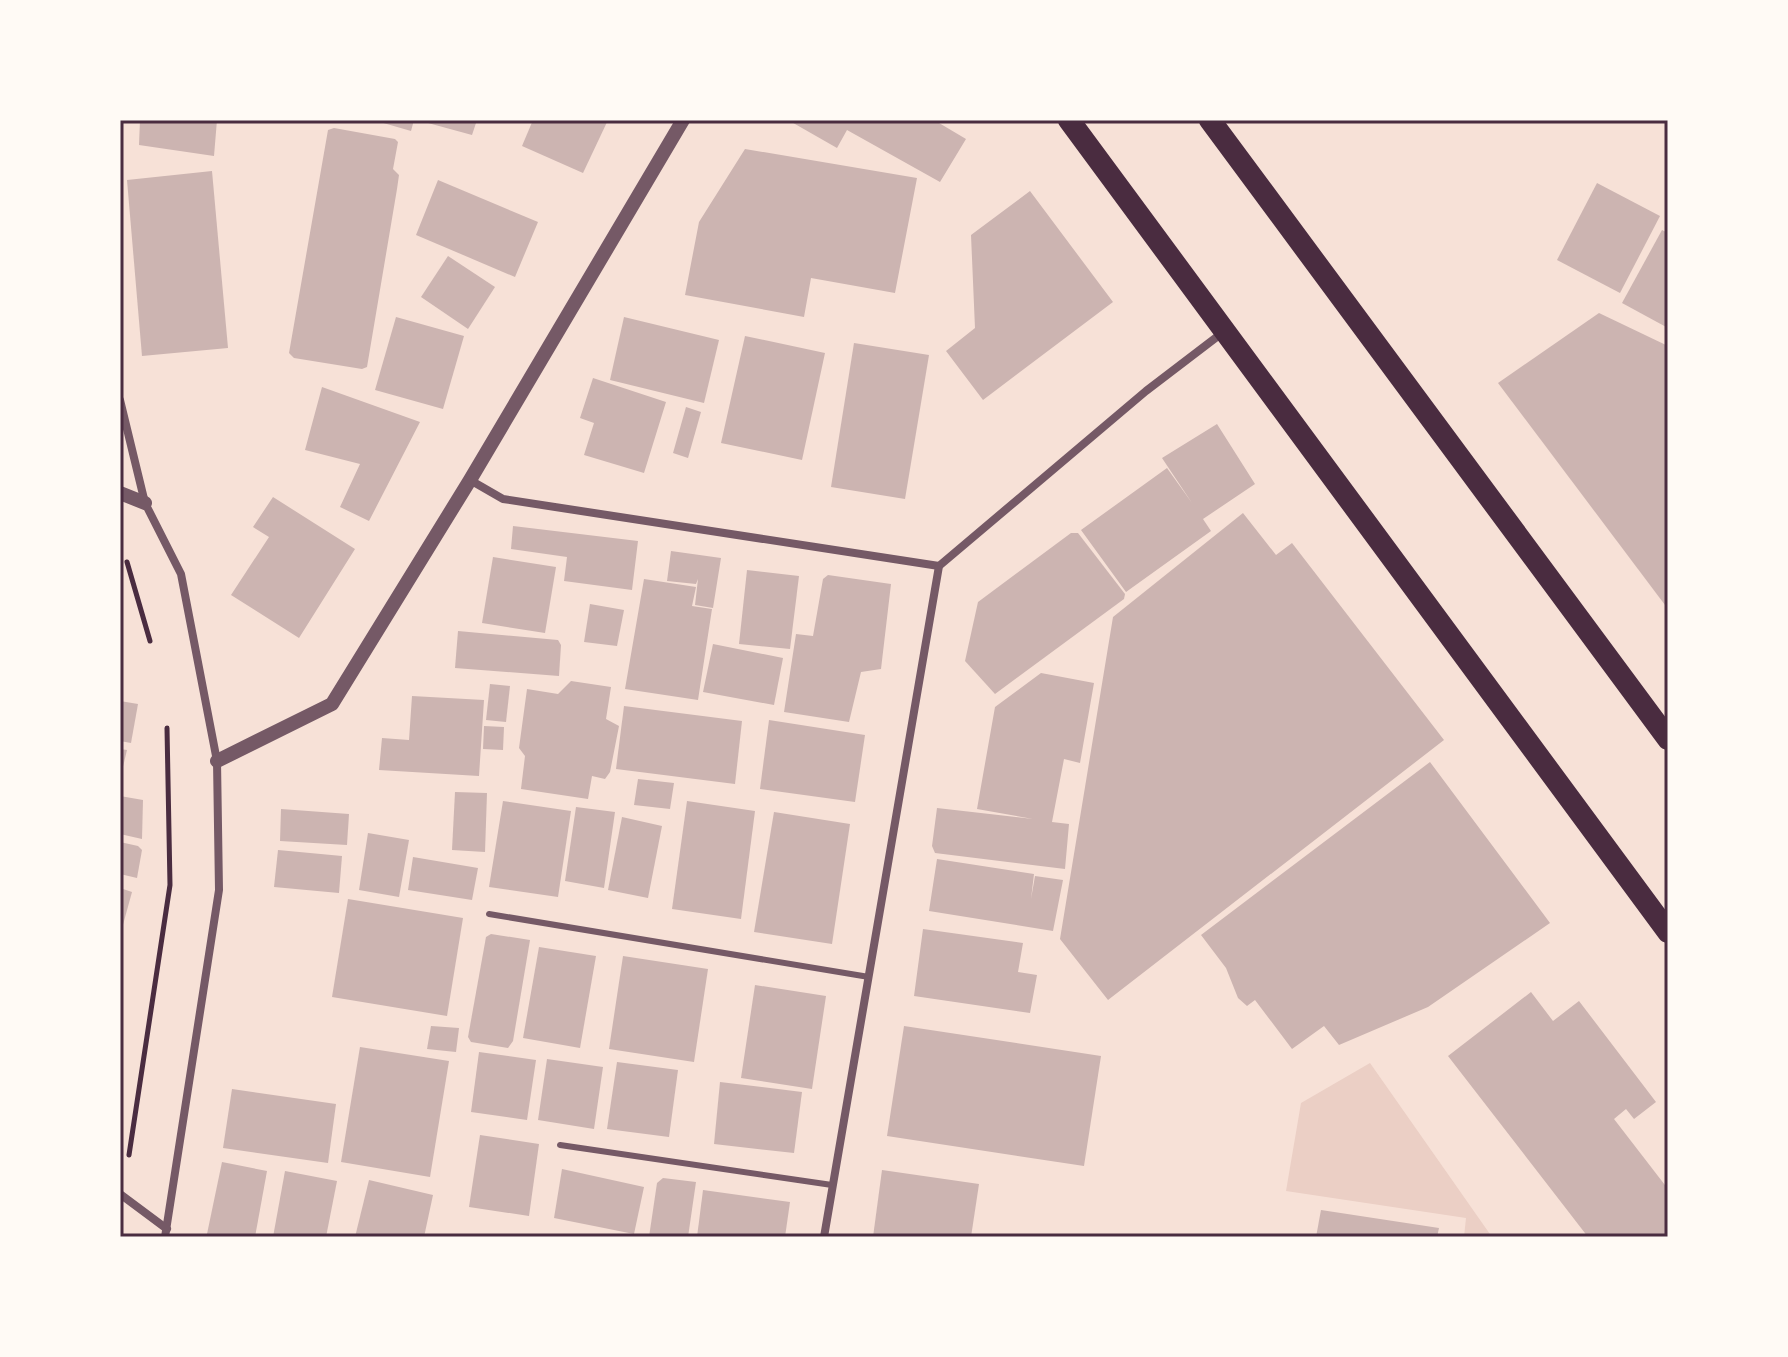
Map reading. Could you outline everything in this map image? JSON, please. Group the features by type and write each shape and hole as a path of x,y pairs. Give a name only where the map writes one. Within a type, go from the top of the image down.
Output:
{"highway":[{"path":"1069,120 1668,932"},
{"path":"1210,120 1668,739"}],"street":[{"path":"217,761 332,704 470,480 683,120"},
{"path":"824,1237 939,566 1146,391 1224,331"},
{"path":"120,400 145,503 181,574 217,761 219,890 177,1144 166,1233"},
{"path":"470,480 503,499 939,566"},
{"path":"120,493 145,503"},
{"path":"121,1195 166,1233"}],"lane":[{"path":"489,914 869,977"},
{"path":"560,1145 832,1185"}],"path":[{"path":"127,561 151,645"},
{"path":"121,1195 170,885 167,716"}],"shaded area":[{"path":"1370,1063 1492,1237 1464,1237 1466,1218 1286,1191 1301,1103"}],"building":[{"path":"140,120 217,120 214,156 139,145"},
{"path":"373,120 414,120 411,131"},
{"path":"417,120 477,120 472,135"},
{"path":"533,120 608,120 583,173 522,146"},
{"path":"788,120 934,120 966,139 940,182 847,130 837,148"},
{"path":"334,128 398,142 393,169 399,175 397,189 367,367 362,369 294,358 289,353 328,130"},
{"path":"745,149 917,178 895,293 811,278 804,317 685,295 699,222"},
{"path":"212,171 228,348 142,356 127,180"},
{"path":"438,180 538,222 515,277 416,235"},
{"path":"1597,183 1660,216 1620,293 1557,260"},
{"path":"1030,191 1113,302 983,400 946,351 975,328 971,235"},
{"path":"1662,230 1668,233 1668,328 1622,303"},
{"path":"448,256 495,287 468,329 421,297"},
{"path":"1599,313 1668,346 1668,609 1498,383"},
{"path":"396,317 464,336 443,409 375,390"},
{"path":"624,317 719,340 704,403 610,380"},
{"path":"745,336 825,353 802,460 721,443"},
{"path":"854,343 929,355 905,499 831,487"},
{"path":"593,378 666,402 644,473 584,455 594,423 580,418"},
{"path":"322,387 420,422 369,521 340,507 360,464 305,450"},
{"path":"686,407 701,412 688,458 673,453"},
{"path":"1217,424 1255,484 1203,519 1211,531 1126,592 1081,530 1167,468 1192,503 1162,458"},
{"path":"273,497 355,549 299,638 231,595 269,537 253,527"},
{"path":"1243,513 1276,555 1292,543 1444,740 1108,1000 1060,939 1113,617"},
{"path":"513,526 638,541 632,590 564,581 567,557 511,549"},
{"path":"1071,533 1078,533 1125,594 1124,599 995,694 965,661 978,602"},
{"path":"671,551 721,558 713,608 695,605 698,579 696,584 667,581"},
{"path":"493,557 556,567 545,633 482,623"},
{"path":"747,570 799,576 790,649 739,644"},
{"path":"828,575 891,584 881,669 861,672 849,722 784,712 796,634 813,636 823,579"},
{"path":"644,579 696,587 692,606 712,609 698,700 625,689"},
{"path":"590,604 624,610 617,646 584,642"},
{"path":"458,631 558,640 561,645 559,676 455,668"},
{"path":"713,644 783,658 774,705 703,692"},
{"path":"1041,673 1094,683 1080,763 1064,759 1052,822 1069,824 1065,869 935,853 932,846 937,808 1033,819 977,809 995,707"},
{"path":"571,681 611,687 606,719 619,726 610,772 605,779 592,776 588,799 521,789 525,756 519,748 527,689 558,694"},
{"path":"490,684 510,686 506,722 486,720"},
{"path":"412,696 484,700 479,776 379,770 382,738 409,740"},
{"path":"120,701 138,704 131,743 120,741"},
{"path":"624,706 742,721 735,784 616,769"},
{"path":"769,720 865,735 855,802 760,789"},
{"path":"484,726 504,727 503,750 483,749"},
{"path":"120,749 127,750 121,775 120,775"},
{"path":"1430,762 1550,923 1428,1007 1339,1045 1324,1026 1292,1049 1255,1000 1247,1006 1238,998 1226,968 1201,935"},
{"path":"638,779 674,783 670,809 634,805"},
{"path":"455,792 487,793 485,852 452,850"},
{"path":"120,796 143,800 142,839 120,834"},
{"path":"503,801 571,811 558,897 489,887"},
{"path":"687,801 755,811 741,919 672,909"},
{"path":"576,807 615,812 604,888 565,881"},
{"path":"281,809 349,814 347,845 280,841"},
{"path":"774,812 850,824 832,944 754,932"},
{"path":"622,817 662,826 648,898 608,890"},
{"path":"368,833 409,840 399,897 359,890"},
{"path":"120,842 142,850 137,878 120,874"},
{"path":"278,850 342,856 339,893 274,887"},
{"path":"413,857 478,868 472,900 408,890"},
{"path":"937,859 1034,874 1031,899 1035,876 1063,880 1053,931 929,911"},
{"path":"120,888 132,892 121,932 120,932"},
{"path":"348,899 463,918 447,1016 332,997"},
{"path":"923,929 1023,943 1018,972 1037,975 1030,1013 914,996"},
{"path":"491,934 530,940 513,1041 508,1048 471,1042 468,1037 486,937"},
{"path":"539,947 596,956 580,1048 523,1038"},
{"path":"623,956 708,969 694,1062 609,1049"},
{"path":"755,985 826,996 812,1089 741,1078"},
{"path":"1531,992 1553,1021 1579,1001 1656,1102 1634,1119 1626,1109 1614,1119 1668,1189 1668,1237 1588,1237 1448,1056"},
{"path":"431,1026 459,1028 456,1052 427,1049"},
{"path":"904,1026 1101,1056 1084,1166 887,1136"},
{"path":"360,1047 449,1061 430,1177 341,1162"},
{"path":"479,1052 536,1060 527,1120 471,1112"},
{"path":"547,1059 603,1067 594,1129 538,1120"},
{"path":"617,1062 678,1070 669,1137 607,1129"},
{"path":"720,1082 802,1092 794,1153 714,1144"},
{"path":"232,1089 336,1104 328,1163 223,1148"},
{"path":"480,1135 539,1144 529,1216 469,1207"},
{"path":"222,1162 267,1171 255,1237 207,1234"},
{"path":"562,1169 644,1187 634,1234 554,1218"},
{"path":"882,1170 979,1184 971,1237 873,1237"},
{"path":"285,1171 337,1181 326,1237 273,1237"},
{"path":"663,1178 696,1182 688,1237 649,1237 657,1183"},
{"path":"369,1180 433,1195 424,1237 355,1237"},
{"path":"703,1190 790,1202 785,1237 697,1237"},
{"path":"1321,1210 1439,1228 1437,1237 1316,1237"}]}
